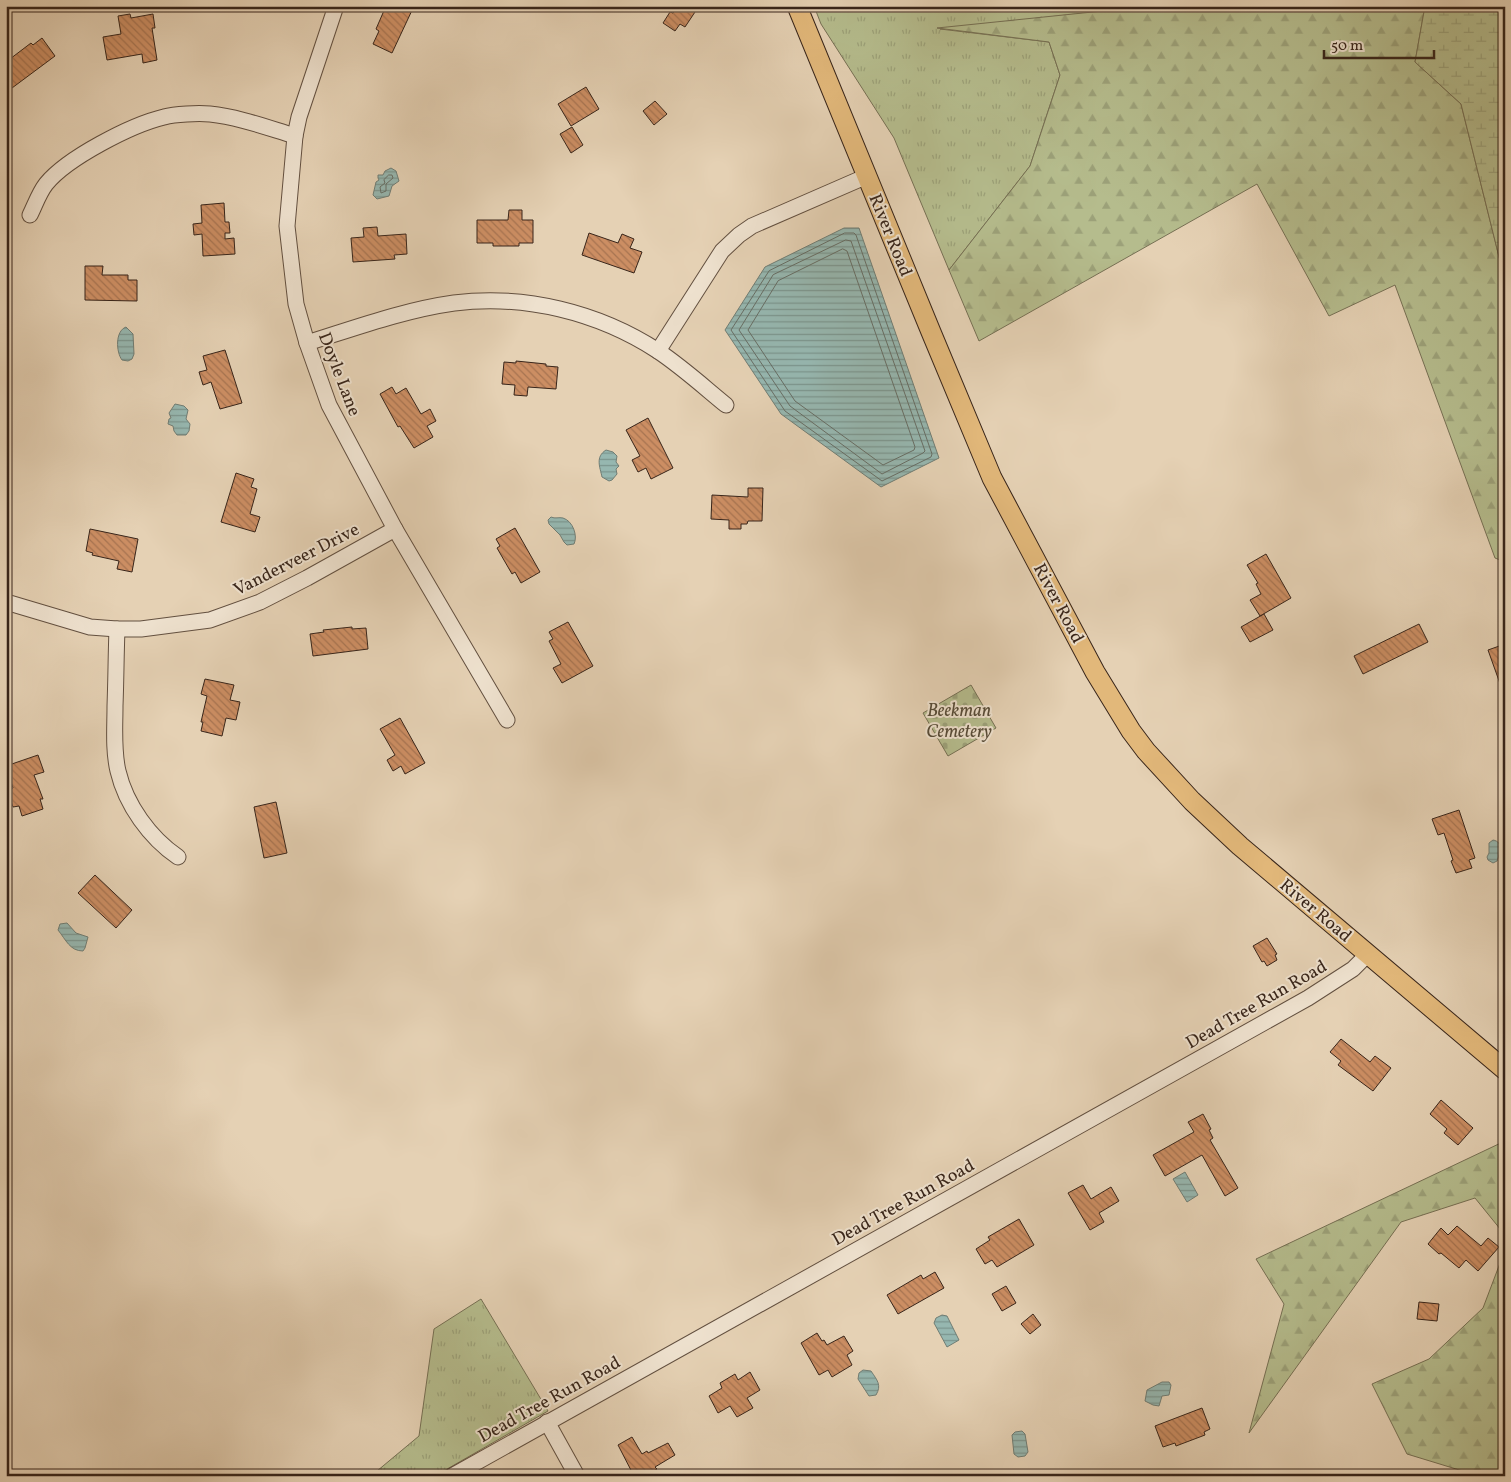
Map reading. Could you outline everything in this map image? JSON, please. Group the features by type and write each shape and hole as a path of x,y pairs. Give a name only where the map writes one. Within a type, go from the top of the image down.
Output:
{"main road":[{"name":"River Road","path":"797,6 992,478 1096,672 1131,731 1146,751 1192,801 1240,846 1505,1070"}],"street":[{"name":"Doyle Lane","path":"336,6 299,117 295,136 287,226 296,304 329,406 395,529 507,720"},
{"path":"30,215 45,186 55,174 91,148 150,121 167,116 209,114 295,136"},
{"path":"658,351 722,251 739,235 752,226 867,176"},
{"path":"307,342 407,313 454,303 515,301 548,306 613,327 658,351 726,405"},
{"name":"Vanderveer Drive","path":"6,602 90,627 141,629 210,620 260,602 395,529"},
{"path":"117,629 114,738 118,771 129,799 143,824 164,848 178,857"},
{"name":"Dead Tree Run Road","path":"452,1476 1308,998 1353,969 1368,954"},
{"path":"547,1422 577,1476"}],"green space":[{"path":"814,6 1116,6 1112,10 940,29 1049,42 1060,75 1030,166 949,270 894,138 821,24"},
{"path":"1116,6 1425,6 1415,62 1461,104 1505,281 1505,562 1495,558 1395,285 1329,316 1257,184 979,341 949,270 1030,166 1060,75 1049,42 937,28 1112,10"},
{"path":"1425,6 1505,6 1505,281 1461,104 1415,62"},
{"name":"Beekman Cemetery","path":"971,685 996,728 948,756 923,713"},
{"path":"1505,1141 1505,1235 1475,1198 1401,1222 1249,1433 1284,1304 1256,1259"},
{"path":"1505,1250 1505,1348 1503,1350 1505,1362 1505,1476 1479,1476 1407,1454 1372,1384 1429,1359 1483,1308"},
{"path":"481,1299 548,1411 435,1476 371,1476 419,1436 434,1329"}],"water":[{"path":"391,168 396,171 399,181 392,186 389,196 377,199 373,195 376,182 379,180 378,175 383,175 385,171"},
{"path":"844,228 859,228 939,458 881,487 781,414 725,330 765,267"},
{"path":"126,327 133,334 134,354 132,359 128,361 122,360 118,347 118,337 122,329"},
{"path":"175,404 184,406 188,410 186,419 190,424 186,435 177,435 173,426 168,424 171,418 169,413"},
{"path":"606,450 613,452 617,456 616,462 619,466 616,469 617,474 609,481 602,477 599,462 600,456"},
{"path":"551,517 563,518 570,522 575,533 574,544 567,545 564,542 549,524 548,520"},
{"path":"1493,840 1499,843 1500,848 1497,861 1493,863 1487,857 1489,843"},
{"path":"67,923 76,933 88,937 83,951 71,947 58,930 60,924"},
{"path":"1185,1172 1198,1195 1187,1202 1173,1179"},
{"path":"942,1315 947,1316 959,1340 947,1347 934,1323 936,1318"},
{"path":"863,1370 871,1371 877,1380 879,1388 876,1395 869,1396 858,1379 859,1373"},
{"path":"1162,1382 1169,1382 1171,1385 1169,1395 1162,1396 1159,1406 1145,1401 1147,1390"},
{"path":"1022,1431 1025,1434 1028,1452 1025,1456 1018,1457 1014,1454 1012,1435 1015,1432"}],"building":[{"path":"386,6 414,6 392,53 373,44 379,31 376,29"},
{"path":"677,6 699,6 685,27 680,24 675,31 663,23 670,12 673,13"},
{"path":"130,14 131,18 153,14 155,28 152,28 157,60 143,63 142,54 107,60 103,37 121,34 118,16"},
{"path":"42,38 55,56 12,88 6,81 6,62 31,43 33,45"},
{"path":"586,87 599,109 571,126 558,104"},
{"path":"655,101 667,114 654,125 643,111"},
{"path":"572,127 583,145 571,153 560,134"},
{"path":"224,203 225,222 229,222 230,233 225,233 225,239 234,238 235,254 203,256 202,234 194,235 193,224 202,223 201,205"},
{"path":"509,210 522,210 522,220 533,220 533,243 519,243 519,246 493,246 493,243 477,243 477,220 508,220"},
{"path":"377,227 378,236 406,234 407,254 394,255 395,259 353,262 351,238 364,237 363,228"},
{"path":"589,233 618,243 622,234 634,239 630,248 642,252 634,273 582,255"},
{"path":"85,266 103,266 102,275 128,275 128,280 137,280 137,301 85,300"},
{"path":"225,350 242,403 220,409 211,382 203,385 199,372 207,370 203,356"},
{"path":"516,361 558,367 556,389 528,387 527,396 514,395 515,385 502,384 504,362 516,363"},
{"path":"392,387 396,394 406,388 421,414 430,409 436,421 427,426 433,437 414,448 400,426 398,427 380,394"},
{"path":"648,418 673,468 651,479 646,468 638,472 632,460 640,456 626,430"},
{"path":"236,473 254,479 251,487 257,489 250,514 260,517 255,532 221,522"},
{"path":"748,488 763,488 762,521 748,521 747,524 741,524 741,529 729,529 729,520 711,519 712,495 748,497"},
{"path":"515,528 540,572 521,583 515,572 512,574 497,548 500,546 496,539"},
{"path":"90,529 138,539 132,572 117,569 119,561 92,555 93,553 86,551"},
{"path":"1266,554 1291,598 1260,616 1250,600 1261,594 1256,584 1258,583 1247,565"},
{"path":"1264,614 1273,630 1250,642 1241,627"},
{"path":"568,622 593,666 562,683 553,668 561,664 549,641 553,639 549,632"},
{"path":"1419,624 1428,642 1363,674 1354,656"},
{"path":"352,627 352,629 366,628 368,649 313,656 310,634 324,632 323,630"},
{"path":"1505,644 1505,691 1503,692 1488,650"},
{"path":"205,679 234,685 230,700 240,702 236,720 226,718 222,736 201,731 203,722 201,722 207,696 201,694"},
{"path":"400,718 425,763 405,774 401,766 393,771 387,760 395,755 380,729"},
{"path":"38,755 44,772 34,775 43,799 40,799 43,809 22,816 19,806 13,807 7,790 13,788 6,766"},
{"path":"276,802 287,853 264,858 254,807"},
{"path":"1459,810 1475,858 1469,860 1472,868 1456,873 1444,833 1438,835 1432,819"},
{"path":"95,875 132,910 116,928 78,893"},
{"path":"1267,938 1277,954 1275,955 1277,960 1267,966 1264,961 1262,962 1253,946"},
{"path":"1341,1039 1370,1062 1375,1056 1391,1068 1373,1091 1338,1065 1341,1061 1330,1052"},
{"path":"1441,1100 1473,1128 1458,1145 1444,1133 1447,1129 1430,1114"},
{"path":"1203,1114 1211,1129 1209,1130 1213,1138 1210,1140 1238,1188 1225,1196 1202,1155 1165,1176 1153,1155 1194,1132 1188,1122"},
{"path":"1083,1185 1091,1199 1111,1187 1119,1201 1099,1213 1104,1222 1090,1230 1068,1193"},
{"path":"1019,1219 1034,1245 997,1267 992,1260 985,1264 976,1249 990,1240 988,1237"},
{"path":"1457,1226 1481,1246 1488,1238 1499,1247 1478,1271 1466,1260 1459,1268 1428,1244 1441,1228 1448,1235"},
{"path":"935,1272 944,1288 898,1314 887,1295 921,1275 923,1279"},
{"path":"1006,1286 1016,1303 1002,1311 992,1294"},
{"path":"1419,1302 1439,1304 1437,1321 1417,1319"},
{"path":"1033,1314 1041,1325 1030,1334 1021,1324"},
{"path":"817,1333 827,1345 844,1336 853,1351 847,1355 852,1365 832,1377 828,1370 819,1375 801,1343"},
{"path":"750,1372 760,1390 747,1398 753,1408 737,1417 730,1406 718,1413 709,1396 722,1388 720,1383 735,1374 738,1380"},
{"path":"1202,1408 1210,1429 1204,1432 1205,1435 1176,1446 1175,1443 1163,1447 1155,1426"},
{"path":"632,1437 642,1454 668,1443 675,1455 655,1467 657,1469 645,1476 634,1476 618,1445"}]}
